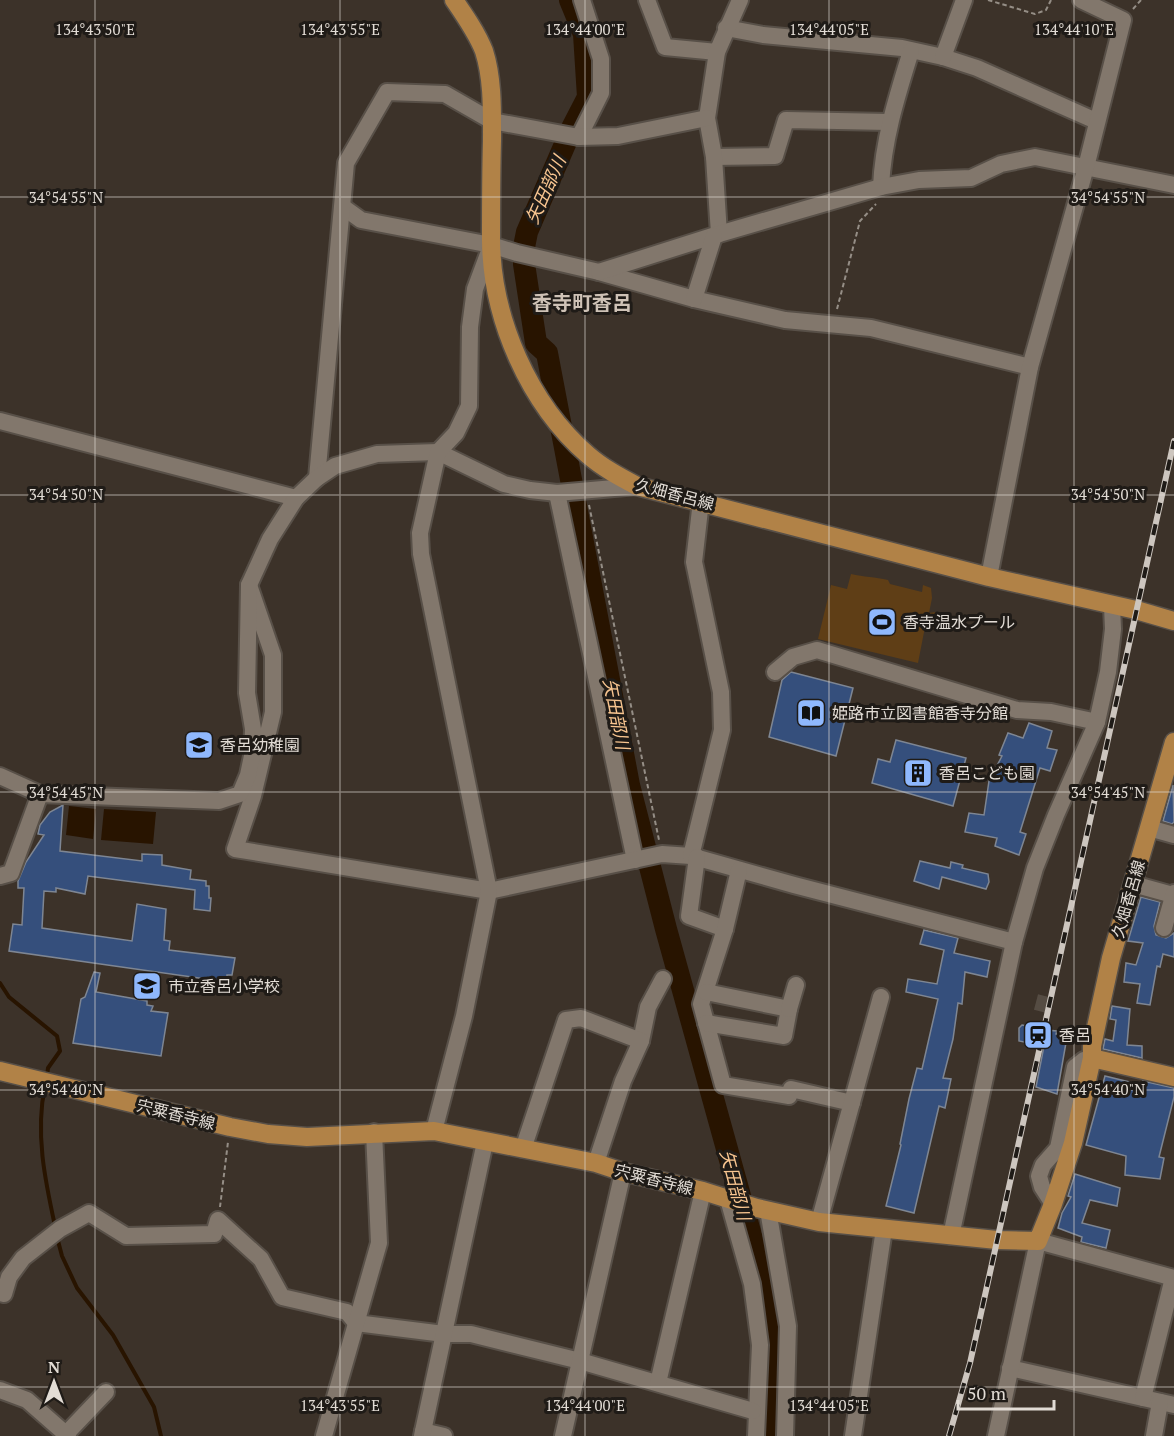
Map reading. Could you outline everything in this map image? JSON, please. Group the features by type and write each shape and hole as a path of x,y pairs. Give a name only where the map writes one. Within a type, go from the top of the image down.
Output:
{"main road":[{"name":"久畑香呂線","path":"454,0 484,51 490,84 491,245 500,313 512,347 544,406 568,435 596,461 637,486 989,577 1174,621"},
{"name":"久畑香呂線","path":"1092,1058 1092,1046 1111,958 1174,742"},
{"path":"1038,1241 1073,1143 1092,1058 1174,1077"},
{"name":"宍粟香寺線","path":"0,1071 267,1134 307,1137 374,1132 434,1131 596,1163 762,1209 819,1222 951,1236 1038,1241"}],"street":[{"path":"579,137 601,93 600,59 582,0"},
{"path":"646,0 665,47 717,52"},
{"path":"694,299 717,235 714,157 707,118 717,52 740,0"},
{"path":"942,57 964,0"},
{"path":"989,577 1030,367 1086,167 1123,20 1081,0"},
{"path":"726,28 763,35 911,51 942,57 977,68 1096,121"},
{"path":"881,187 882,157 889,122 911,51"},
{"path":"317,477 346,163 387,92 445,94 492,121 579,137 618,136 707,118"},
{"path":"714,157 775,156 786,120 889,122"},
{"path":"599,272 881,187 919,180 971,177 1001,164 1035,157 1174,185"},
{"path":"343,207 361,220 491,245 694,299 785,320 871,328 1030,367"},
{"path":"434,1131 464,1016 489,891 421,554 420,533 438,452 456,433 469,406 470,327 475,289 491,245"},
{"path":"0,421 296,498"},
{"path":"235,849 241,814 240,794 248,775 252,756 253,729 246,693 249,585 270,539 296,498 317,477 335,466 377,453 438,452 504,483 530,490 557,493 637,486"},
{"path":"557,493 635,860"},
{"path":"701,501 694,562 721,692 722,730 694,856 689,916 725,929"},
{"path":"235,849 253,796 273,712 273,655 249,585"},
{"path":"951,1236 1014,942 1035,868 1097,722 1108,672 1113,629 1112,606"},
{"path":"775,672 793,657 817,650 1017,710 1051,712 1097,722"},
{"path":"0,776 40,794 219,801 240,794"},
{"path":"0,876 10,873 40,794"},
{"path":"1149,828 1174,836"},
{"path":"235,849 489,891 662,854 694,856 739,870 1014,942"},
{"path":"739,870 725,929 701,1004 723,1084 789,1096 791,1089 852,1103"},
{"path":"1133,884 1174,894 1164,928"},
{"path":"596,1163 623,1081 641,1041 648,1007 663,979"},
{"path":"706,1023 784,1035 796,985"},
{"path":"706,992 789,1009"},
{"path":"819,1222 881,997"},
{"path":"524,1149 566,1020 581,1018 641,1041"},
{"path":"324,1436 379,1243 374,1132"},
{"path":"444,1436 422,1434 485,1142"},
{"path":"563,1436 623,1172"},
{"path":"658,1383 703,1191"},
{"path":"728,1199 752,1284 760,1345 759,1409 756,1436"},
{"path":"762,1209 788,1326 785,1436"},
{"path":"0,1293 4,1294 9,1277 22,1258 89,1213 126,1236 214,1234 218,1220 261,1259 282,1297 347,1312 356,1323 444,1334 471,1334 579,1361 753,1412"},
{"path":"853,1436 884,1230"},
{"path":"996,1436 1038,1241 1173,1278 1143,1398"},
{"path":"1010,1368 1167,1403 1154,1436"},
{"path":"0,1390 27,1400 67,1435 106,1392"}],"path":[{"path":"988,0 1035,14 1046,10 1051,0"},
{"path":"833,324 860,221 879,201 881,187"},
{"path":"586,491 662,854"},
{"path":"218,1220 230,1127"}],"shaded area":[{"name":"香寺温水プール","path":"851,574 888,580 890,584 922,592 923,585 931,588 929,613 936,612 943,616 940,629 925,627 918,663 818,639 831,585 847,589"},
{"path":"69,806 96,809 93,839 66,835"},
{"path":"104,809 156,812 153,844 101,840"}],"building":[{"name":"姫路市立図書館香寺分館","path":"791,672 853,688 836,756 769,737 782,680"},
{"path":"1029,723 1052,731 1047,748 1057,750 1050,771 1040,768 1020,832 1026,834 1019,855 995,846 997,838 965,832 969,813 984,815 989,781 1002,756 999,755 1008,733 1023,738"},
{"name":"香呂こども園","path":"896,740 966,758 953,806 872,783 878,759 890,762"},
{"path":"1173,785 1174,822 1172,824 1163,821"},
{"path":"63,805 60,851 142,861 142,854 162,855 162,865 191,870 190,879 206,881 206,886 209,886 209,898 211,898 210,911 194,909 195,890 88,876 85,894 56,888 56,892 44,891 42,928 132,941 137,904 166,909 164,940 170,941 169,950 235,958 232,975 227,975 227,982 9,951 13,924 22,925 24,888 18,888 18,881 26,862 44,835 38,834 40,825 50,812"},
{"path":"920,861 950,868 951,862 963,865 962,868 988,874 989,882 986,889 942,877 939,889 914,881"},
{"path":"1141,897 1160,902 1154,926 1156,935 1166,938 1174,933 1174,957 1163,954 1160,967 1157,966 1150,1005 1137,1003 1140,984 1124,982 1126,963 1136,965 1143,943 1128,941"},
{"path":"924,930 958,938 954,953 990,961 987,977 965,972 962,1004 958,1003 953,1039 943,1078 951,1079 945,1108 939,1106 914,1213 886,1206 901,1145 909,1099 917,1068 922,1069 938,999 906,992 908,979 937,984 944,950 920,944"},
{"path":"94,972 100,973 96,992 147,1001 147,1005 153,1006 151,1011 168,1013 161,1056 73,1043 81,999 85,997"},
{"path":"1112,1006 1130,1009 1127,1045 1142,1046 1142,1058 1103,1049 1105,1039 1113,1041 1116,1020 1110,1019"},
{"path":"1022,1025 1034,1027 1033,1029 1057,1031 1056,1034 1067,1037 1057,1094 1036,1087 1044,1046 1019,1041 1019,1028"},
{"path":"1105,1076 1142,1085 1143,1081 1174,1088 1174,1097 1159,1157 1164,1158 1160,1179 1125,1175 1126,1156 1086,1145"},
{"path":"1075,1174 1120,1188 1117,1206 1090,1200 1082,1223 1110,1230 1106,1248 1081,1242 1082,1237 1058,1228 1062,1213 1071,1197 1068,1196"}],"waterway":[{"name":"矢田部川","path":"570,0 584,34 588,97 572,128 527,232 524,264 536,343 547,353 629,785 666,929 760,1268 774,1334 773,1387 767,1436"},
{"path":"0,983 9,997 57,1036 60,1051 48,1068 47,1076"},
{"path":"45,1086 41,1121 42,1156 55,1226"},
{"path":"57,1237 62,1256 77,1288 113,1335 154,1407 161,1436"}],"tunnel":[{"path":"1036,1002 1055,1007"}],"railway":[{"path":"949,1436 970,1363 1174,441"}],"place":[{"name":"香寺温水プール","path":"882,622"},
{"name":"姫路市立図書館香寺分館","path":"811,713"},
{"name":"香呂幼稚園","path":"199,745"},
{"name":"香呂こども園","path":"918,773"},
{"name":"市立香呂小学校","path":"147,986"},
{"name":"香呂","path":"1038,1035"}],"district":[{"name":"香寺町香呂","path":"582,303"}]}
